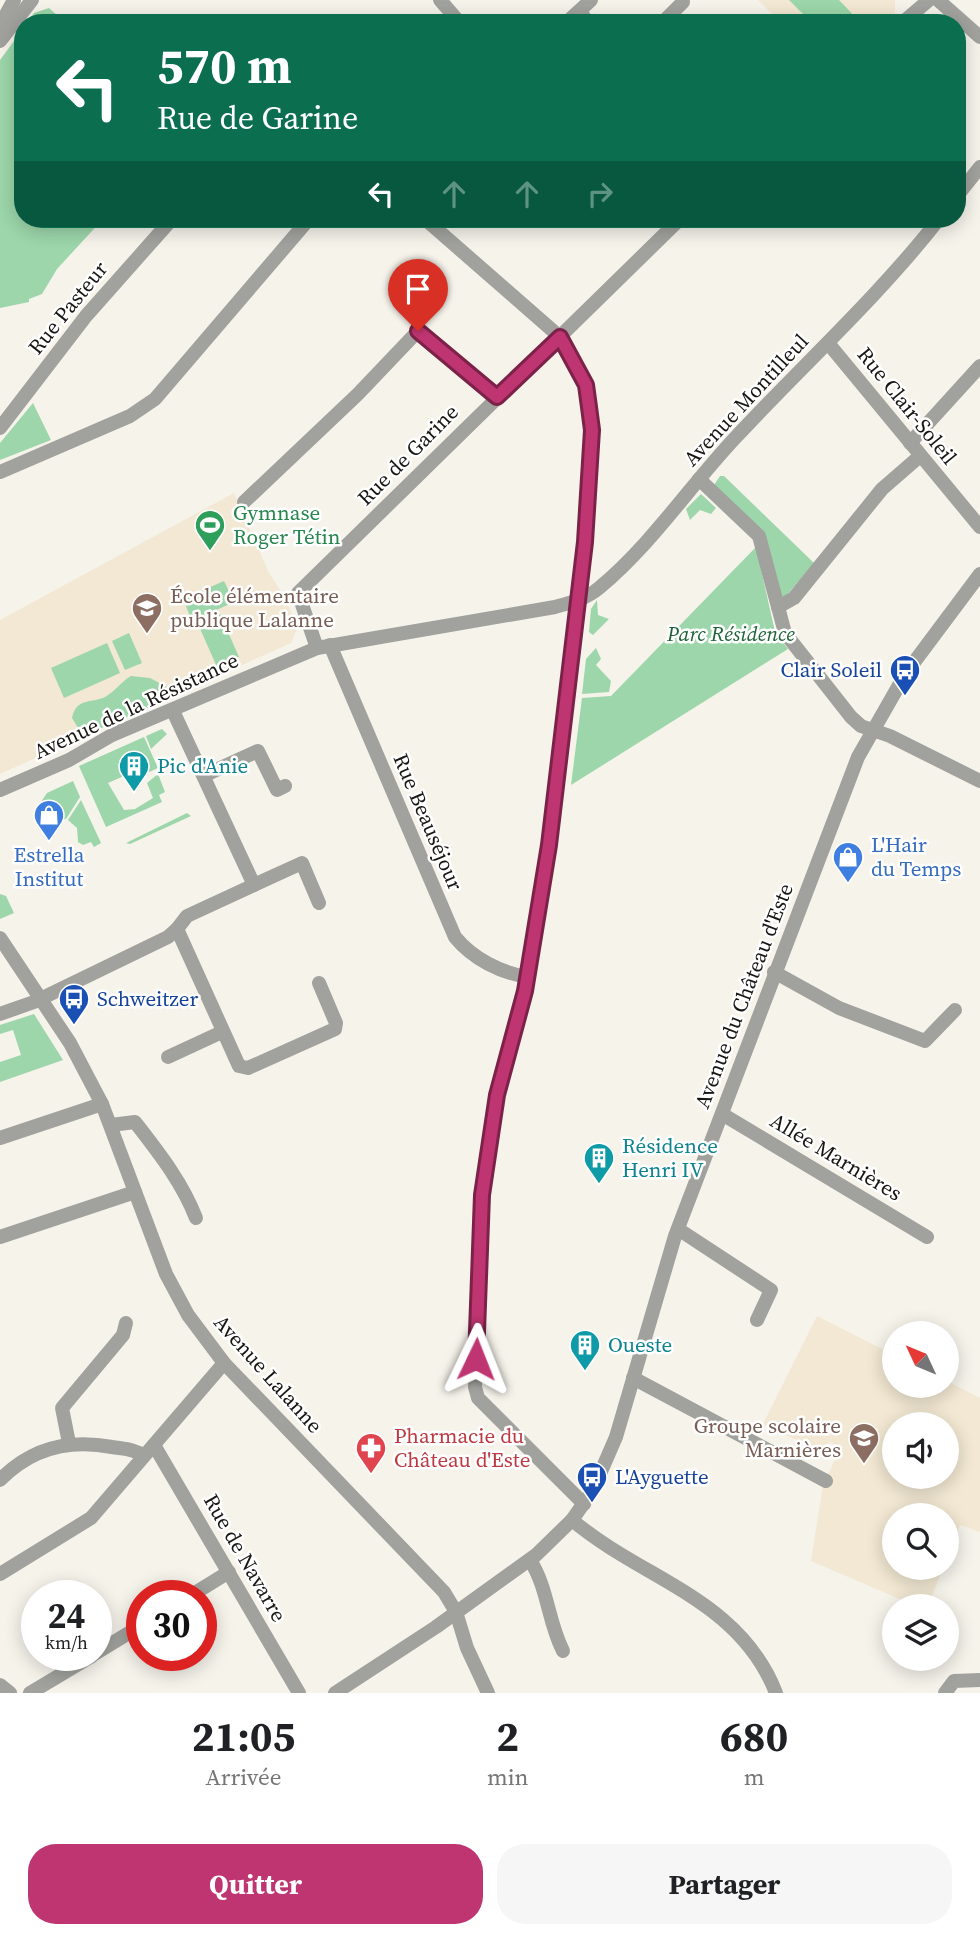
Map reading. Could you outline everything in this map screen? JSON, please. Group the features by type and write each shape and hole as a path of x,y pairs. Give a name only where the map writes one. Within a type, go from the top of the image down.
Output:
{"street":[{"path":"0,25 14,0"},
{"path":"21,14 32,0"},
{"path":"440,0 452,14"},
{"path":"913,14 929,0"},
{"path":"938,0 954,14"},
{"path":"671,14 683,2"},
{"path":"0,41 14,23"},
{"path":"966,25 980,37"},
{"path":"966,185 980,167"},
{"name":"Rue Pasteur","path":"0,428 86,316 164,228"},
{"path":"0,472 130,416 155,399 301,228"},
{"path":"435,228 560,337 586,385 592,430 585,542 555,803 528,977 497,1095 482,1195 474,1387 478,1398 584,1504"},
{"name":"Rue de Garine","path":"324,646 298,593 671,228"},
{"name":"Avenue Montilleul","path":"577,601 597,590 682,503 699,480 828,343 931,228"},
{"path":"244,502 358,394 418,331 497,397"},
{"name":"Rue Clair-Soleil","path":"828,343 980,527"},
{"path":"910,443 980,366"},
{"path":"778,607 794,598 882,489 920,456"},
{"path":"699,480 762,541 785,633 851,718 861,726 980,781"},
{"name":"Avenue du Château d'Este","path":"335,1693 530,1560 572,1520 584,1504 609,1455 678,1229 858,757 906,673 980,574"},
{"name":"Avenue de la Résistance","path":"0,790 69,760 112,735 324,646 577,601"},
{"name":"Rue Beauséjour","path":"324,646 455,937 484,961 509,974 528,977"},
{"path":"173,711 254,885"},
{"path":"205,775 258,751 276,790 285,786"},
{"path":"0,1014 41,998 169,937 187,916 302,863 319,903"},
{"path":"177,929 237,1064 244,1069 332,1031 336,1023 319,983"},
{"name":"Avenue Lalanne","path":"0,938 70,1043 102,1104 166,1274 188,1315 224,1363 444,1592 457,1612"},
{"path":"774,972 839,1008 925,1041 955,1010"},
{"path":"168,1057 222,1032"},
{"path":"0,1138 102,1104"},
{"name":"Allée Marnières","path":"722,1114 928,1237"},
{"path":"111,1125 135,1122 167,1162 188,1196 196,1218"},
{"path":"0,1237 135,1192"},
{"path":"678,1229 771,1290 757,1320"},
{"path":"69,1443 62,1408 123,1335 126,1324"},
{"path":"0,1574 91,1518 224,1363"},
{"path":"633,1378 825,1481"},
{"path":"0,1480 47,1448 69,1443 149,1450"},
{"name":"Rue de Navarre","path":"149,1450 229,1572 299,1693"},
{"path":"572,1520 724,1618 755,1652 776,1693"},
{"path":"530,1560 543,1583 555,1635 563,1651"},
{"path":"216,1580 229,1572"},
{"path":"457,1612 467,1648 488,1693"},
{"path":"30,1693 67,1671"},
{"path":"945,1693 954,1681 980,1680"},
{"path":"0,1685 9,1693"}],"shaded area":[{"path":"758,0 895,0 895,14 772,14"},
{"name":"École élémentaire publique Lalanne","path":"234,493 269,573 283,594 298,627 291,643 0,774 0,620"},
{"name":"Groupe scolaire Marnières","path":"817,1316 882,1349 882,1398 959,1398 959,1387 980,1398 980,1532 960,1525 959,1528 959,1503 882,1503 882,1580 938,1580 933,1594 888,1594 811,1561 823,1485 841,1447 829,1442 823,1453 763,1424"}],"green space":[{"path":"789,0 839,0 852,14 803,14"},
{"path":"49,8 56,14 33,14"},
{"path":"14,41 14,228 95,228 57,269 42,294 29,299 29,302 0,308 0,60"},
{"path":"33,403 51,440 0,460 0,443"},
{"path":"720,476 724,476 814,563 786,596 781,597 766,540 714,485"},
{"path":"701,494 716,508 711,514 700,510 690,520 686,509"},
{"name":"Parc Résidence","path":"756,547 775,632 788,649 571,785 582,698 611,696"},
{"path":"224,581 234,602 192,621 183,599"},
{"path":"597,600 598,615 609,619 593,635 589,632 591,609"},
{"path":"220,614 239,657 217,667 198,624"},
{"path":"129,633 142,663 125,670 112,641"},
{"path":"107,643 120,673 64,698 51,668"},
{"path":"596,648 601,659 596,665 611,681 609,692 582,694 586,659"},
{"path":"131,676 150,678 180,694 83,736 72,718 78,706 103,698"},
{"path":"162,729 167,734 151,749 146,736"},
{"path":"144,737 158,768 145,774 142,768 108,783 124,810 135,809 153,798 147,783 158,774 165,792 159,795 162,802 106,827 79,766"},
{"path":"73,781 80,797 66,819 50,821 41,802 47,793"},
{"path":"81,800 101,843 94,847 91,842 83,845 78,842 77,828 68,820"},
{"path":"187,813 191,816 130,844 126,843"},
{"path":"0,894 6,896 14,913 0,919"},
{"path":"34,1014 63,1060 0,1082 0,1062 21,1055 13,1030 0,1034 0,1025"}],"place":[{"name":"Gymnase Roger Tétin","path":"210,552"},
{"name":"École élémentaire publique Lalanne","path":"147,635"},
{"name":"Clair Soleil","path":"905,697"},
{"name":"Pic d'Anie","path":"134,793"},
{"name":"Estrella Institut","path":"49,842"},
{"name":"L'Hair du Temps","path":"848,884"},
{"name":"Schweitzer","path":"74,1026"},
{"name":"Résidence Henri IV","path":"599,1185"},
{"name":"Oueste","path":"585,1372"},
{"name":"Groupe scolaire Marnières","path":"864,1465"},
{"name":"Pharmacie du Château d'Este","path":"371,1475"},
{"name":"L'Ayguette","path":"592,1504"}],"route":[{"path":"418,331 497,397 560,337 586,385 592,430 585,542 573,620 568,695 549,845 528,977 497,1095 482,1195 476,1359"}]}
